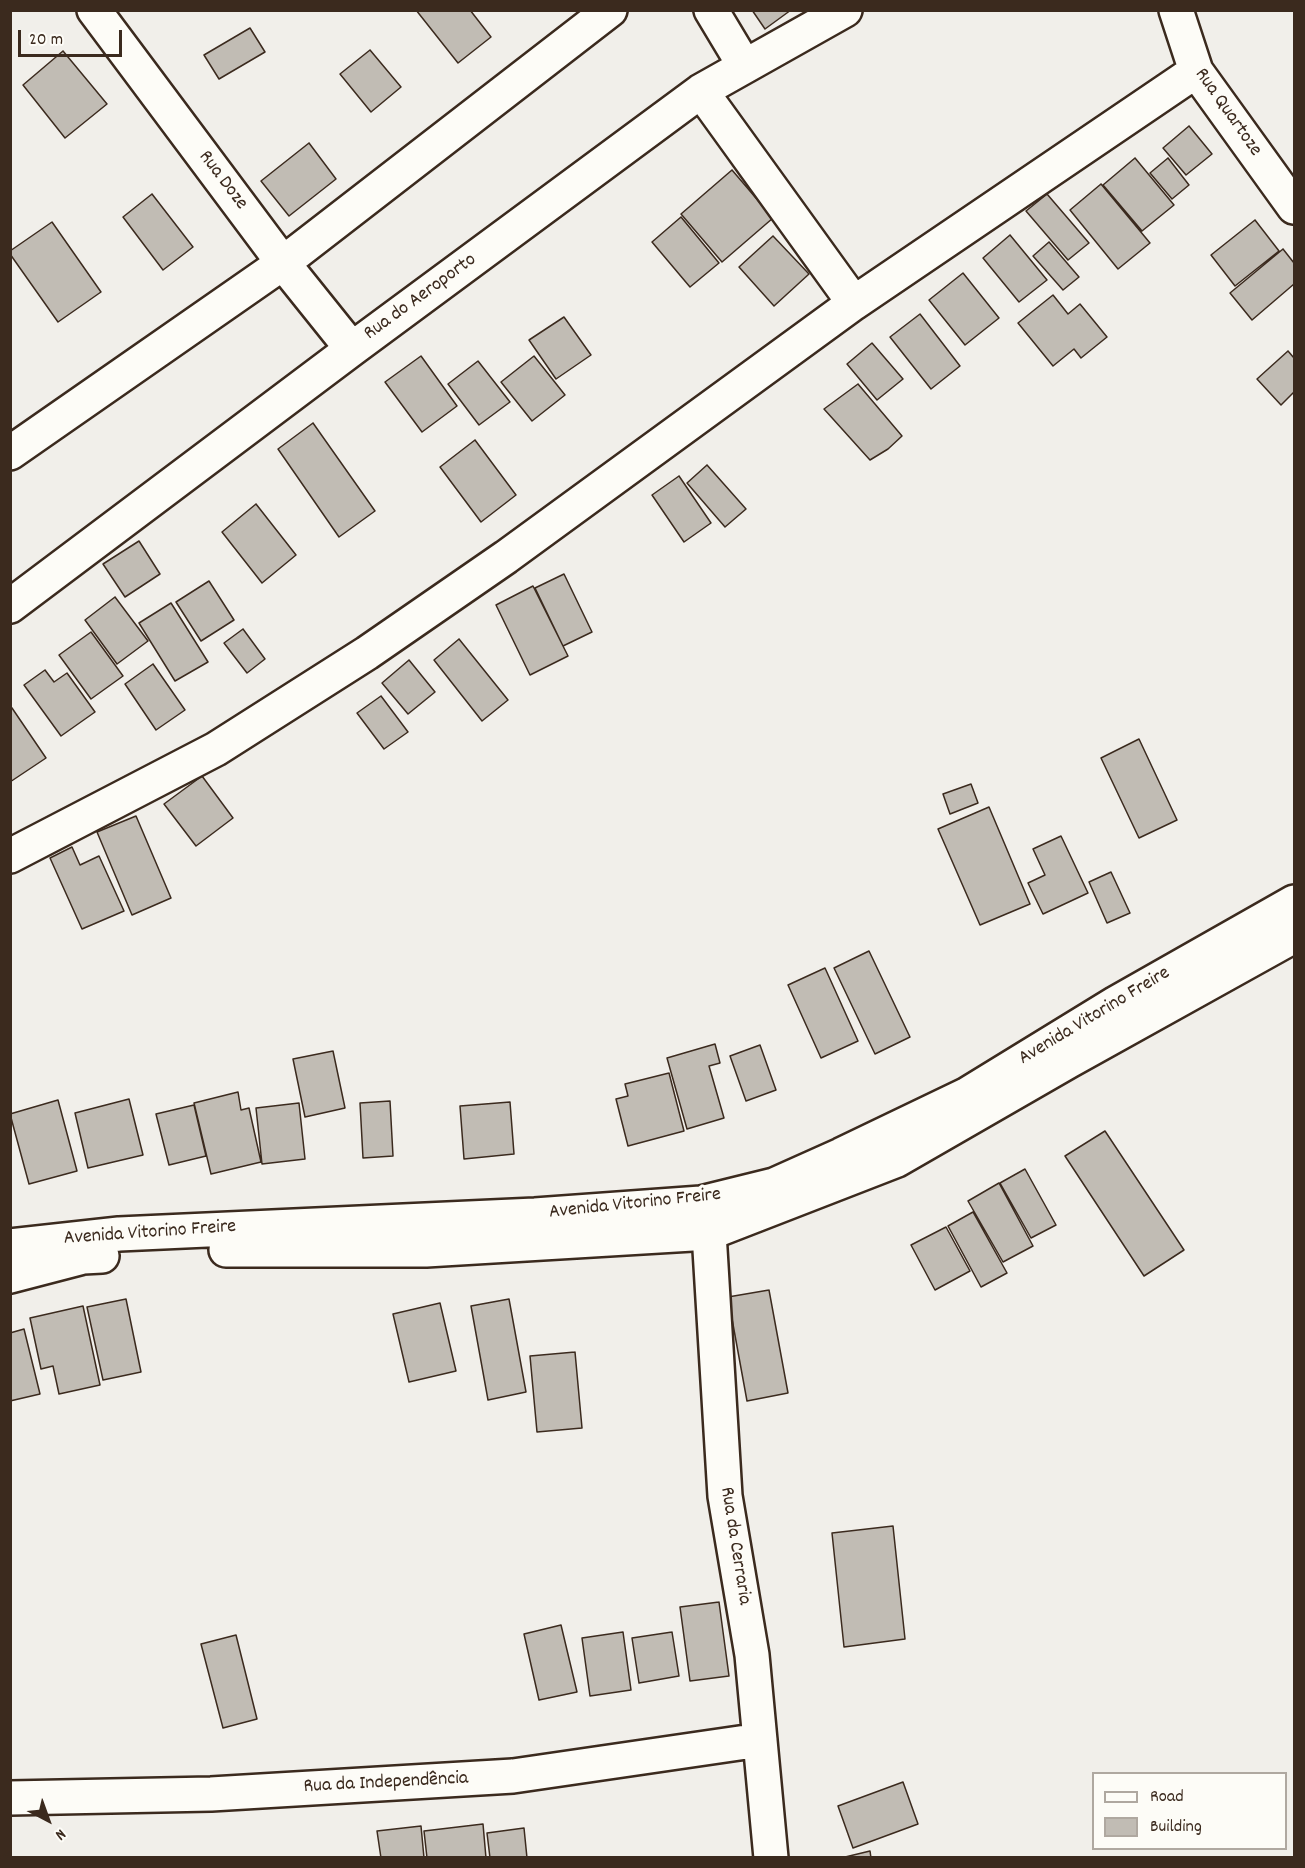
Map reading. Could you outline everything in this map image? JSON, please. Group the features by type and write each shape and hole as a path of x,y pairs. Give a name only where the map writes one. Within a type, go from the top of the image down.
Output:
{"street":[{"name":"Rua Doze","path":"94,10 283,263 352,349"},
{"path":"10,453 283,263 610,10"},
{"path":"711,10 744,65"},
{"name":"Rua do Aeroporto","path":"10,606 701,91 844,10"},
{"name":"Rua Quartoze","path":"1176,10 1196,71 1294,207"},
{"path":"10,856 216,749 367,653 515,551 854,303 1196,71"},
{"path":"701,91 854,303"},
{"name":"Avenida Vitorino Freire","path":"10,1246 118,1234 535,1215 701,1203 774,1185 966,1095 1116,1003 1294,902"},
{"name":"Avenida Vitorino Freire","path":"10,1276 83,1257 237,1249 426,1250 709,1233 897,1160 1294,936"},
{"name":"Rua da Cerraria","path":"709,1233 724,1496 752,1655 771,1857"},
{"name":"Rua da Independência","path":"10,1797 211,1794 513,1776 760,1740"}],"building":[{"path":"416,10 470,10 491,37 458,63"},
{"path":"752,10 791,10 765,29"},
{"path":"250,28 265,52 219,79 204,55"},
{"path":"370,50 401,87 371,112 340,74"},
{"path":"63,51 107,104 65,138 23,85"},
{"path":"1189,126 1212,154 1186,175 1163,148"},
{"path":"309,143 336,179 289,216 261,181"},
{"path":"1135,158 1174,205 1142,231 1103,185"},
{"path":"1168,158 1189,185 1172,199 1150,173"},
{"path":"732,170 773,218 722,262 681,214"},
{"path":"1101,184 1150,243 1118,269 1070,210"},
{"path":"152,194 193,247 163,270 123,217"},
{"path":"1047,194 1089,243 1068,260 1026,211"},
{"path":"681,217 719,263 690,287 652,242"},
{"path":"1255,220 1279,251 1235,286 1211,255"},
{"path":"52,222 101,292 58,322 10,254 10,251"},
{"path":"1010,235 1047,280 1019,302 983,258"},
{"path":"773,236 809,274 774,306 739,267"},
{"path":"1049,242 1079,277 1063,290 1033,256"},
{"path":"1283,249 1294,263 1294,284 1252,320 1230,293"},
{"path":"963,273 999,318 965,345 929,300"},
{"path":"1053,295 1068,314 1080,304 1107,337 1081,358 1074,349 1053,366 1018,323"},
{"path":"920,314 960,366 931,389 890,337"},
{"path":"564,317 591,355 556,379 529,340"},
{"path":"872,343 903,379 877,400 847,364"},
{"path":"1288,351 1294,358 1294,392 1281,405 1257,379"},
{"path":"421,356 457,406 422,432 385,382"},
{"path":"534,356 565,395 532,421 501,382"},
{"path":"478,361 510,402 479,425 448,384"},
{"path":"858,384 902,436 888,449 870,460 824,409"},
{"path":"313,423 375,511 339,537 278,449"},
{"path":"475,440 516,495 481,522 440,467"},
{"path":"707,465 746,509 725,527 687,483"},
{"path":"679,476 711,523 684,542 652,495"},
{"path":"256,504 296,555 262,583 222,532"},
{"path":"139,541 160,574 125,597 103,564"},
{"path":"564,574 592,632 563,646 535,588"},
{"path":"209,581 234,620 201,641 176,602"},
{"path":"533,586 568,656 530,675 496,605"},
{"path":"115,597 148,641 117,664 85,620"},
{"path":"171,603 208,662 175,681 139,623"},
{"path":"243,629 265,659 247,673 224,643"},
{"path":"91,632 123,676 91,699 59,655"},
{"path":"459,639 508,700 482,721 434,660"},
{"path":"409,660 435,692 408,714 382,683"},
{"path":"153,664 185,710 156,730 125,684"},
{"path":"45,670 54,682 67,673 95,712 61,736 24,685"},
{"path":"381,696 408,732 384,749 357,713"},
{"path":"12,708 46,758 10,782 10,710"},
{"path":"1139,739 1177,820 1139,838 1101,758"},
{"path":"202,776 233,818 196,846 164,804"},
{"path":"971,784 978,803 950,814 943,794"},
{"path":"989,807 1030,904 980,925 938,829"},
{"path":"136,816 171,898 132,915 97,832"},
{"path":"1061,836 1088,893 1043,914 1028,883 1045,875 1033,849"},
{"path":"72,847 80,865 99,856 124,911 82,929 50,858"},
{"path":"1111,872 1130,913 1107,923 1089,882"},
{"path":"869,951 910,1037 875,1054 834,968"},
{"path":"825,968 858,1041 821,1058 788,985"},
{"path":"715,1044 720,1063 709,1066 724,1118 687,1129 667,1058"},
{"path":"760,1045 776,1090 746,1101 730,1056"},
{"path":"333,1051 345,1108 305,1117 293,1059"},
{"path":"669,1073 684,1131 628,1146 616,1099 628,1096 625,1084"},
{"path":"238,1092 241,1110 249,1108 261,1162 211,1174 194,1103"},
{"path":"129,1099 143,1155 88,1168 75,1113"},
{"path":"58,1100 77,1171 29,1184 10,1114"},
{"path":"390,1101 393,1156 363,1158 360,1103"},
{"path":"510,1102 514,1154 464,1159 460,1106"},
{"path":"299,1103 305,1159 262,1164 256,1108"},
{"path":"194,1105 206,1156 169,1165 156,1114"},
{"path":"1105,1131 1184,1250 1144,1276 1065,1156"},
{"path":"1025,1169 1056,1225 1031,1238 1000,1183"},
{"path":"999,1183 1033,1246 1003,1262 968,1201"},
{"path":"973,1212 1007,1273 981,1287 948,1226"},
{"path":"946,1227 970,1271 935,1290 911,1245"},
{"path":"769,1290 788,1393 747,1401 728,1297"},
{"path":"126,1299 141,1372 103,1380 87,1307"},
{"path":"509,1299 526,1392 488,1400 471,1306"},
{"path":"440,1303 456,1371 409,1382 393,1314"},
{"path":"83,1306 100,1385 59,1394 53,1366 41,1369 30,1318"},
{"path":"24,1329 40,1394 10,1401 10,1333"},
{"path":"575,1352 582,1428 537,1432 530,1356"},
{"path":"893,1526 905,1639 844,1647 832,1533"},
{"path":"719,1602 729,1676 690,1681 680,1607"},
{"path":"561,1625 577,1692 539,1700 524,1634"},
{"path":"623,1632 631,1690 590,1696 582,1638"},
{"path":"672,1632 679,1676 639,1683 632,1638"},
{"path":"236,1635 257,1719 223,1728 201,1644"},
{"path":"903,1782 918,1824 853,1848 838,1806"},
{"path":"483,1824 486,1858 427,1858 424,1831"},
{"path":"421,1826 424,1858 381,1858 377,1831"},
{"path":"524,1828 527,1858 490,1858 487,1833"},
{"path":"870,1851 871,1858 841,1858"}]}
